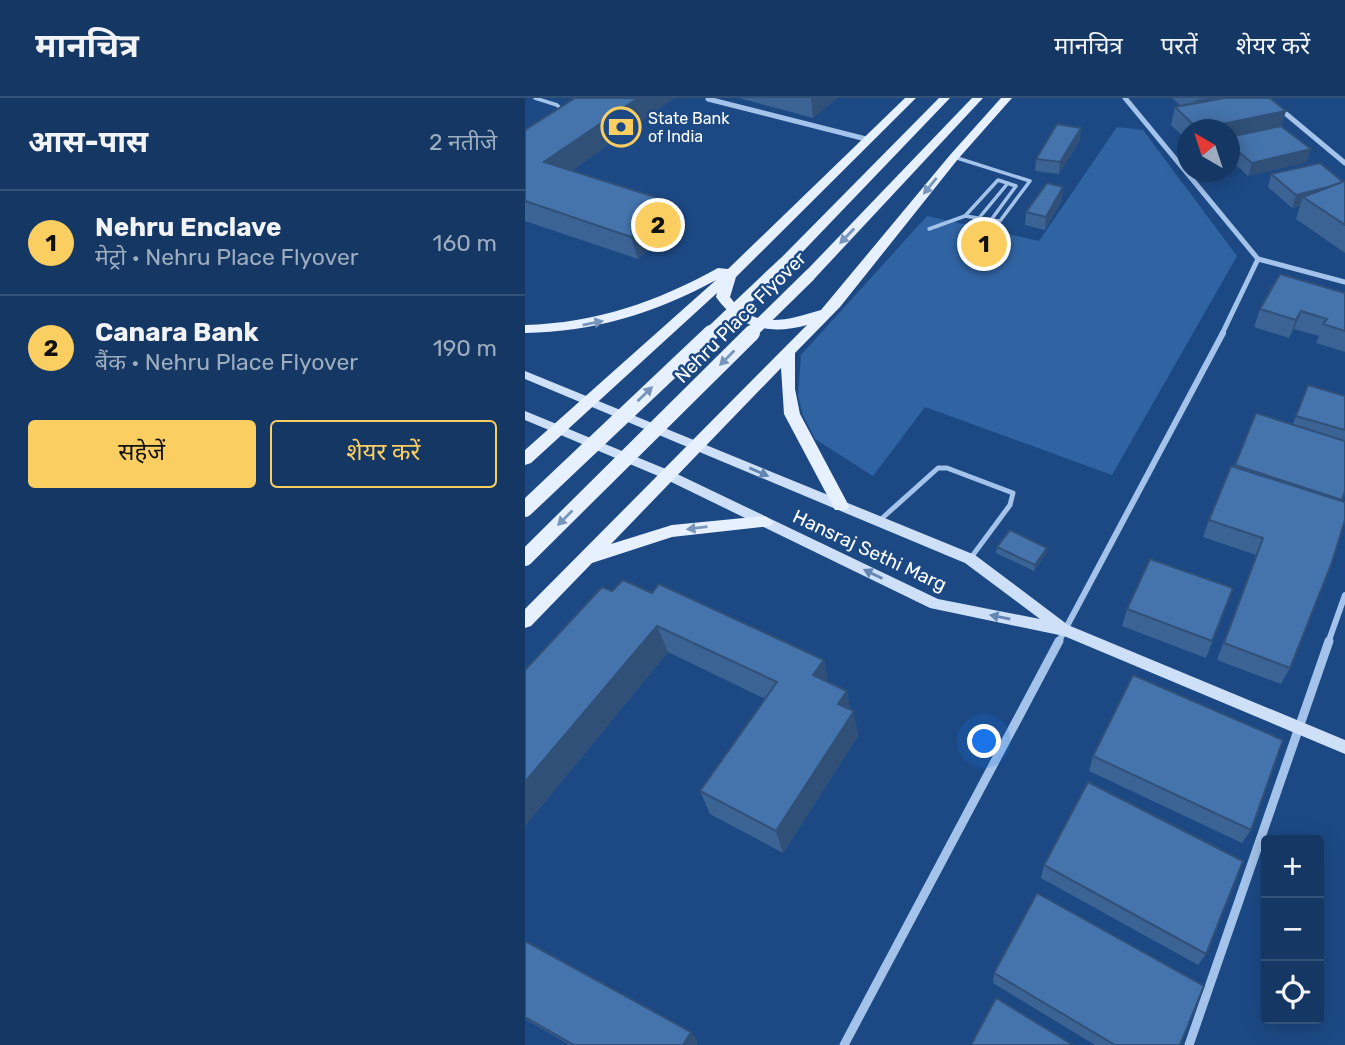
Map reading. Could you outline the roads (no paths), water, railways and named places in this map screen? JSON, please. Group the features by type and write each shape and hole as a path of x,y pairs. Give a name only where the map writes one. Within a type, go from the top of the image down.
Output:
{"main road":[{"path":"525,459 733,272 866,139 911,98"},
{"name":"Nehru Place Flyover","path":"525,509 783,264 945,98"},
{"name":"Nehru Place Flyover","path":"525,558 810,275 978,98"},
{"path":"525,621 835,304 954,157 1007,98"},
{"path":"525,329 554,330 627,316 663,303 748,257"},
{"path":"733,272 723,289 723,298 734,313 757,323 801,322 827,312 835,304"},
{"path":"787,353 787,389 792,414 841,506"},
{"path":"587,558 671,531 765,522"}],"street":[{"path":"1127,98 1258,259 1345,282"},
{"path":"1267,98 1345,163"},
{"path":"708,99 866,139"},
{"path":"845,1045 1241,299 1258,259"},
{"name":"Hansraj Sethi Marg","path":"525,375 970,559 1066,630"},
{"name":"Hansraj Sethi Marg","path":"525,415 668,475 935,604 1066,630 1345,747"},
{"path":"1189,1045 1345,594"}],"lane":[{"path":"535,98 557,105 565,113 560,119"},
{"path":"954,157 1030,181 1000,221 965,216"},
{"path":"929,229 965,216 998,180 1016,186 991,220"},
{"path":"979,218 1008,183"},
{"path":"879,522 938,468 947,468 1013,493 1015,495 1010,505 970,559"}],"place":[{"name":"State Bank of India","path":"621,127"},
{"name":"Canara Bank","path":"658,225"},
{"name":"Nehru Enclave","path":"984,244"}]}
